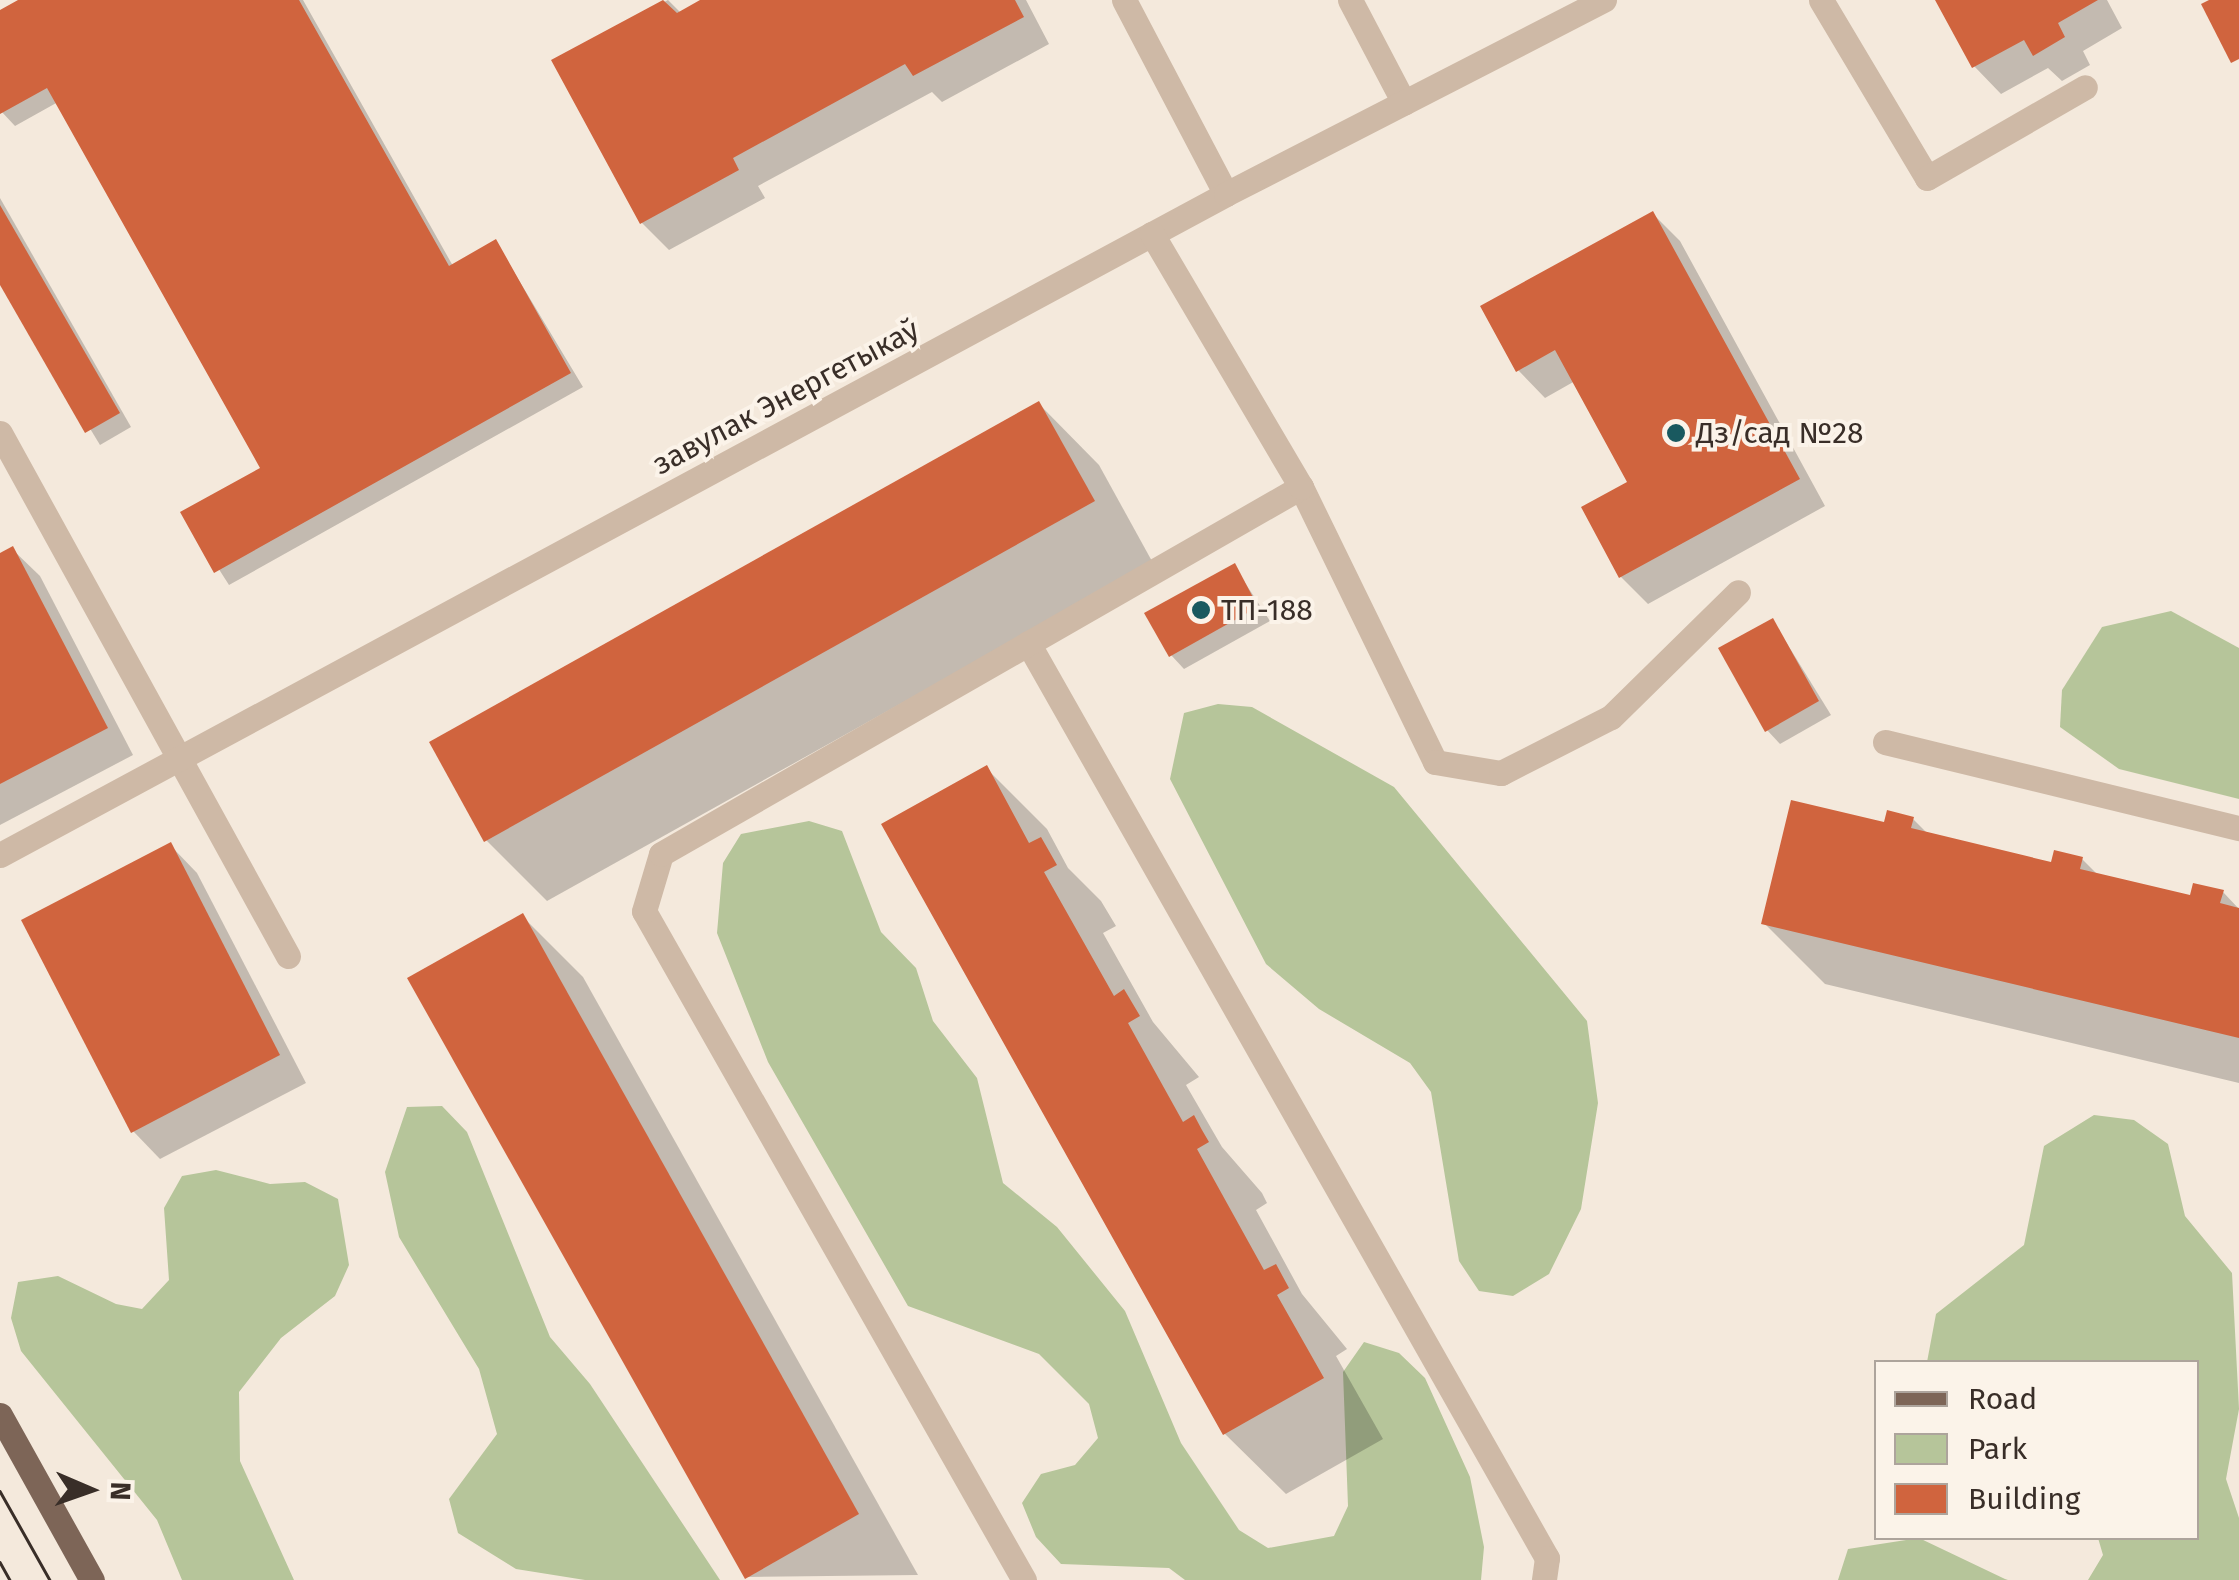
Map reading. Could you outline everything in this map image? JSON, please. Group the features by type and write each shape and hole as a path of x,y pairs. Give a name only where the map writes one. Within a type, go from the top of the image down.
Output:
{"main road":[{"path":"0,1415 92,1580"}],"street":[{"path":"1124,0 1226,194"},
{"path":"1350,0 1404,103"},
{"name":"завулак Энергетыкаў","path":"0,855 782,438 1226,194 1604,0"},
{"path":"1821,0 1927,178 2085,87"},
{"path":"1152,234 1301,487 1436,762 1501,773 1611,717 1738,592"},
{"path":"0,434 182,755 288,956"},
{"path":"1024,1580 644,911 661,854 1301,487"},
{"path":"1028,643 1547,1558 1544,1580"},
{"path":"1885,742 2239,828"}],"green space":[{"path":"2171,611 2239,648 2239,799 2119,769 2060,727 2062,690 2102,627"},
{"path":"1218,704 1252,707 1394,787 1587,1021 1598,1103 1581,1209 1549,1274 1513,1296 1479,1291 1459,1261 1431,1092 1410,1063 1319,1009 1266,964 1170,779 1184,713"},
{"path":"809,821 842,831 881,932 916,968 933,1021 977,1078 1003,1183 1057,1227 1125,1311 1181,1443 1239,1530 1268,1548 1334,1536 1348,1506 1343,1372 1364,1342 1399,1353 1425,1378 1470,1477 1484,1547 1481,1580 1185,1580 1169,1568 1061,1564 1036,1537 1022,1503 1041,1474 1075,1465 1098,1438 1089,1404 1039,1354 908,1306 768,1062 717,933 723,863 741,834"},
{"path":"442,1106 467,1132 550,1337 590,1384 720,1580 585,1580 516,1569 458,1533 449,1499 497,1434 479,1369 399,1237 385,1172 407,1107"},
{"path":"2094,1115 2134,1120 2168,1144 2185,1216 2232,1273 2239,1409 2226,1479 2239,1518 2239,1580 2088,1580 2103,1555 2099,1540 2199,1540 2199,1360 1927,1360 1936,1314 2024,1245 2044,1146"},
{"path":"216,1170 270,1184 305,1182 338,1199 349,1265 335,1296 281,1338 239,1392 240,1461 294,1580 182,1580 157,1520 21,1351 11,1318 18,1282 58,1276 116,1304 142,1309 169,1280 164,1208 182,1176"},
{"path":"1923,1540 2008,1580 1838,1580 1848,1549"}],"building":[{"path":"18,0 299,0 449,266 496,239 571,373 214,573 180,512 260,468 47,88 0,114 0,10"},
{"path":"663,0 677,13 700,0 1015,0 1024,17 913,76 905,64 733,158 739,170 640,224 551,60"},
{"path":"1935,0 2098,0 2058,23 2065,37 2033,56 2024,40 1972,68"},
{"path":"2209,0 2239,0 2239,59 2231,63 2201,4"},
{"path":"0,205 120,413 85,433 0,285"},
{"path":"1653,211 1800,479 1619,578 1581,507 1627,482 1555,350 1516,372 1480,306"},
{"path":"1039,401 1095,501 484,842 429,742"},
{"path":"13,546 108,728 0,784 0,553"},
{"name":"ТП-188","path":"1235,563 1258,607 1169,657 1144,613"},
{"path":"1773,618 1819,701 1765,732 1718,648"},
{"path":"987,765 1029,843 1041,837 1057,865 1044,872 1114,996 1124,989 1140,1016 1128,1023 1183,1122 1194,1115 1209,1142 1197,1149 1264,1270 1276,1264 1289,1288 1277,1295 1324,1378 1223,1435 881,824"},
{"path":"1791,800 1884,822 1887,810 1914,817 1911,828 2051,862 2054,850 2083,857 2080,869 2190,895 2193,883 2224,890 2220,903 2239,908 2239,1038 1761,924"},
{"path":"171,842 280,1055 131,1133 21,920"},
{"path":"523,913 859,1514 745,1579 407,978"}],"tram line":[{"path":"0,1491 50,1580"},
{"path":"0,1562 10,1580"}],"place":[{"name":"Дз/сад №28","path":"1676,433"},
{"name":"ТП-188","path":"1201,610"}]}
